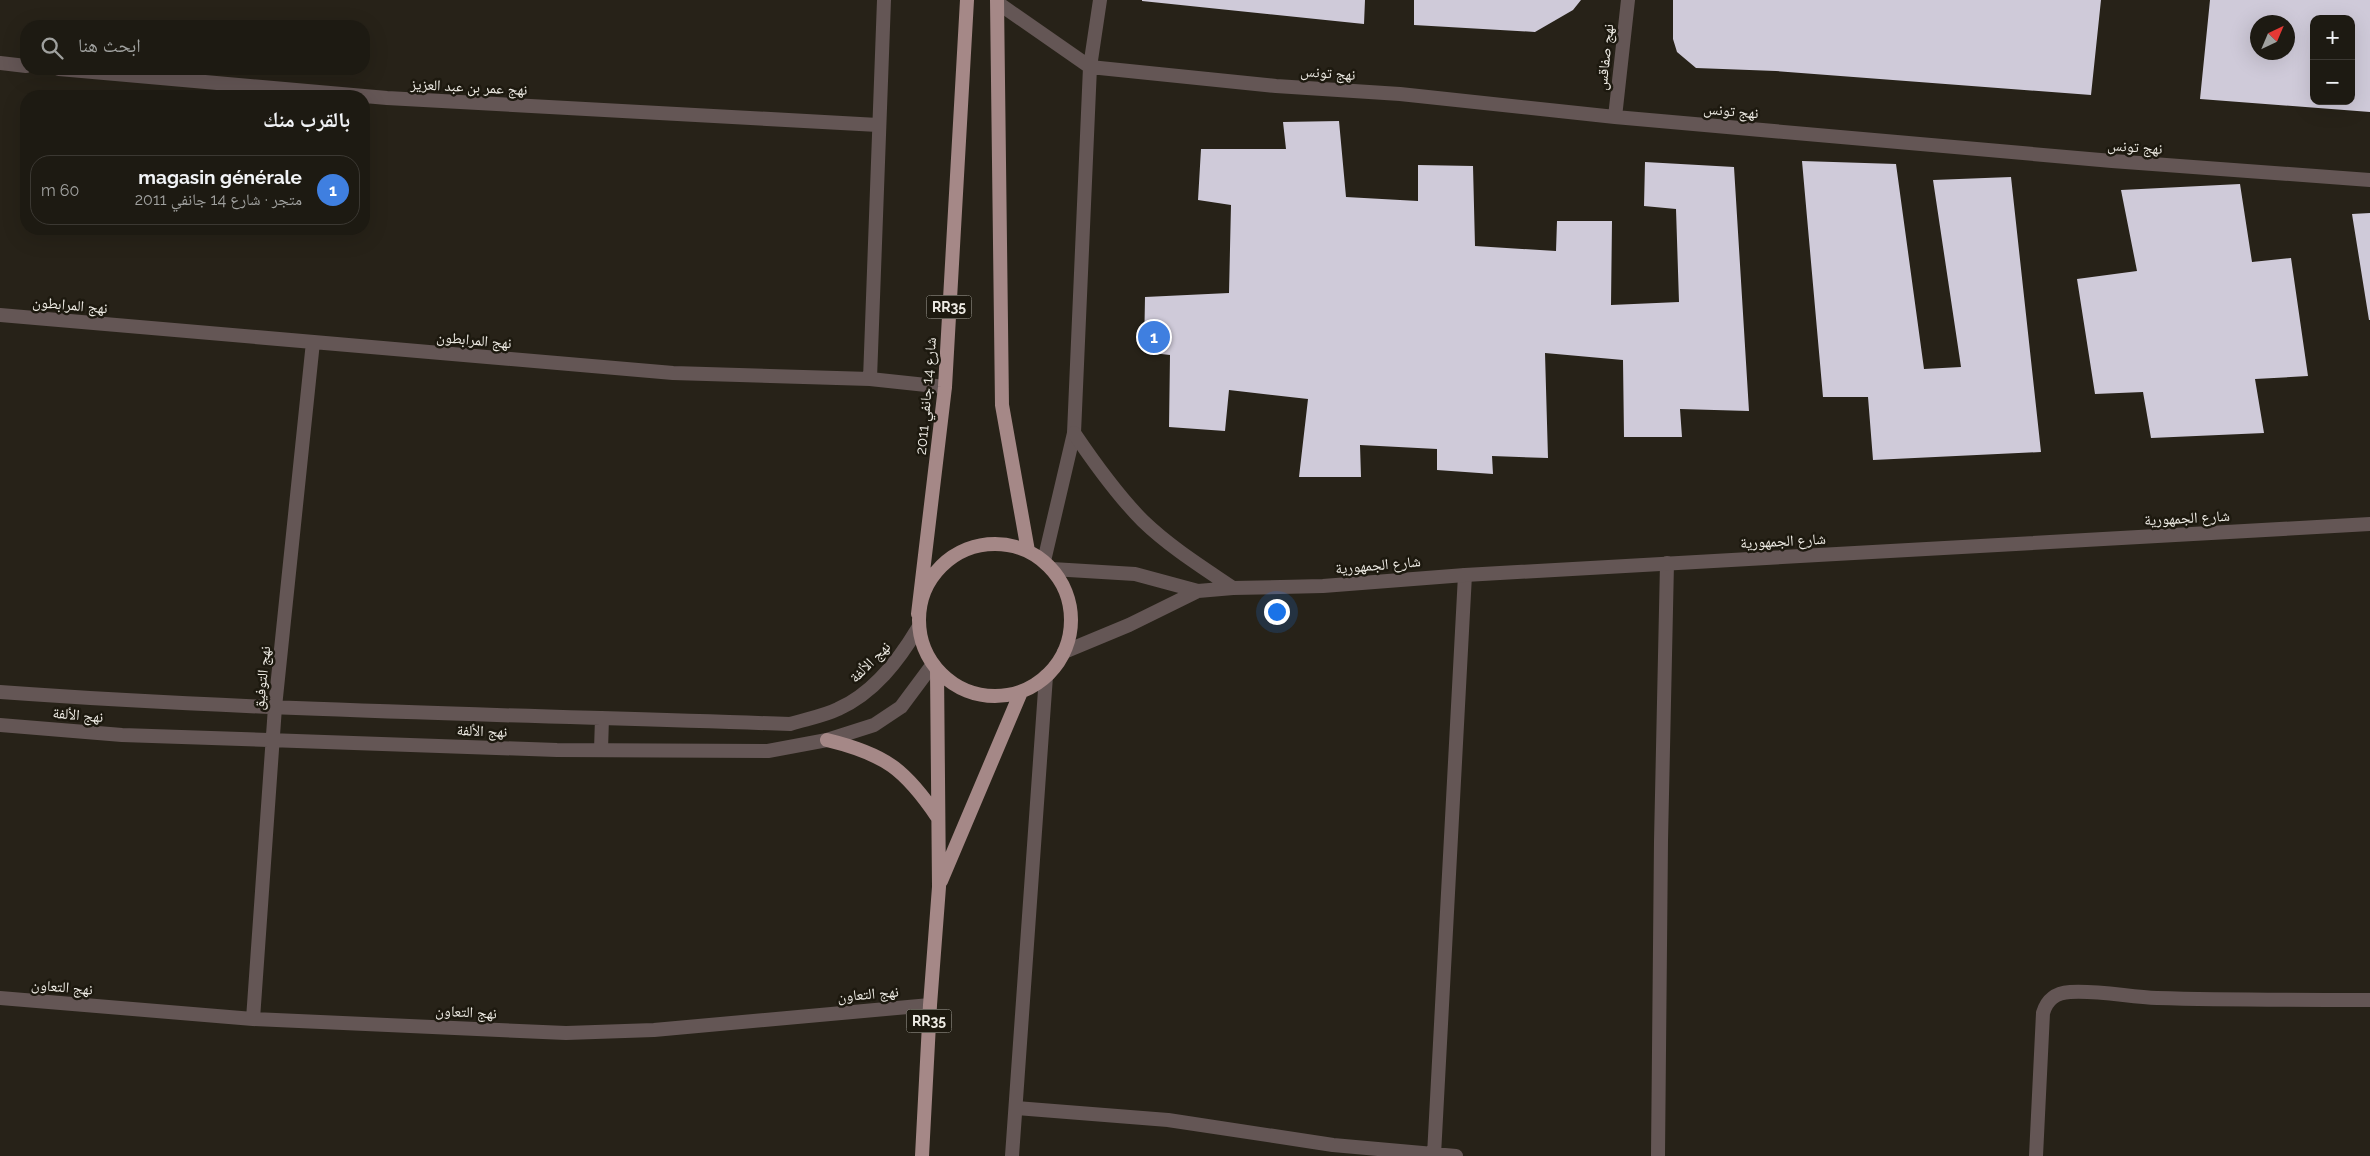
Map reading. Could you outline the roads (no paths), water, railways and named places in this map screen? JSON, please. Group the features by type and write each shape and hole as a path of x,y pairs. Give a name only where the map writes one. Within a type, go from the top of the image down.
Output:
{"main road":[{"name":"شارع 14 جانفي 2011","path":"918,614 945,387 967,0"},
{"path":"998,2 1002,405 1028,551"},
{"name":"RR35","path":"980,544 1004,544 1028,551 1048,565 1064,587 1071,609 1071,631 1064,652 1046,676 1021,692 1003,696 985,696 967,691 951,682 935,667 921,641 918,628 918,614 924,590 937,569 956,553 980,544"},
{"name":"RR35","path":"922,1156 930,1005 939,887 935,667"},
{"name":"RR35","path":"939,887 1021,692"},
{"path":"827,740 861,748 892,765 918,788 938,818"}],"street":[{"path":"870,380 884,0"},
{"path":"1100,0 1090,67 1074,433 1048,565 1136,574 1198,591"},
{"name":"نهج صفاقس","path":"1615,117 1628,0"},
{"path":"998,2 1090,67"},
{"path":"0,63 20,65"},
{"name":"نهج تونس","path":"1090,67 1276,86 1400,94 1615,117 2112,161 2370,180"},
{"name":"نهج عمر بن عبد العزيز","path":"127,75 297,90"},
{"name":"نهج عمر بن عبد العزيز","path":"370,96 878,126"},
{"name":"نهج المرابطون","path":"0,315 673,373 870,380 945,387"},
{"name":"نهج التوفيق","path":"253,1019 275,707 314,342"},
{"path":"1074,433 1106,479 1143,521 1186,557 1233,588"},
{"name":"شارع الجمهورية","path":"1198,591 1233,588 1323,586 1465,575 1667,563 2370,524"},
{"path":"1658,1156 1661,841 1667,563"},
{"path":"1434,1154 1465,575"},
{"path":"1064,652 1129,625 1198,591"},
{"name":"نهج الألفة","path":"0,692 126,701 790,724 838,710 867,691 900,659 918,628"},
{"name":"نهج الألفة","path":"0,725 122,736 601,750 768,751 827,740 874,725 901,707 935,667"},
{"path":"1012,1156 1046,676"},
{"path":"601,750 602,718"},
{"path":"2036,1156 2043,1013 2046,1004 2052,997 2070,992 2135,997 2230,1000 2370,1000"},
{"name":"نهج التعاون","path":"0,998 253,1019 574,1033 654,1030 930,1005"},
{"path":"1016,1108 1168,1120 1333,1145 1456,1156"}],"place":[{"name":"magasin générale","path":"1154,337"}]}
